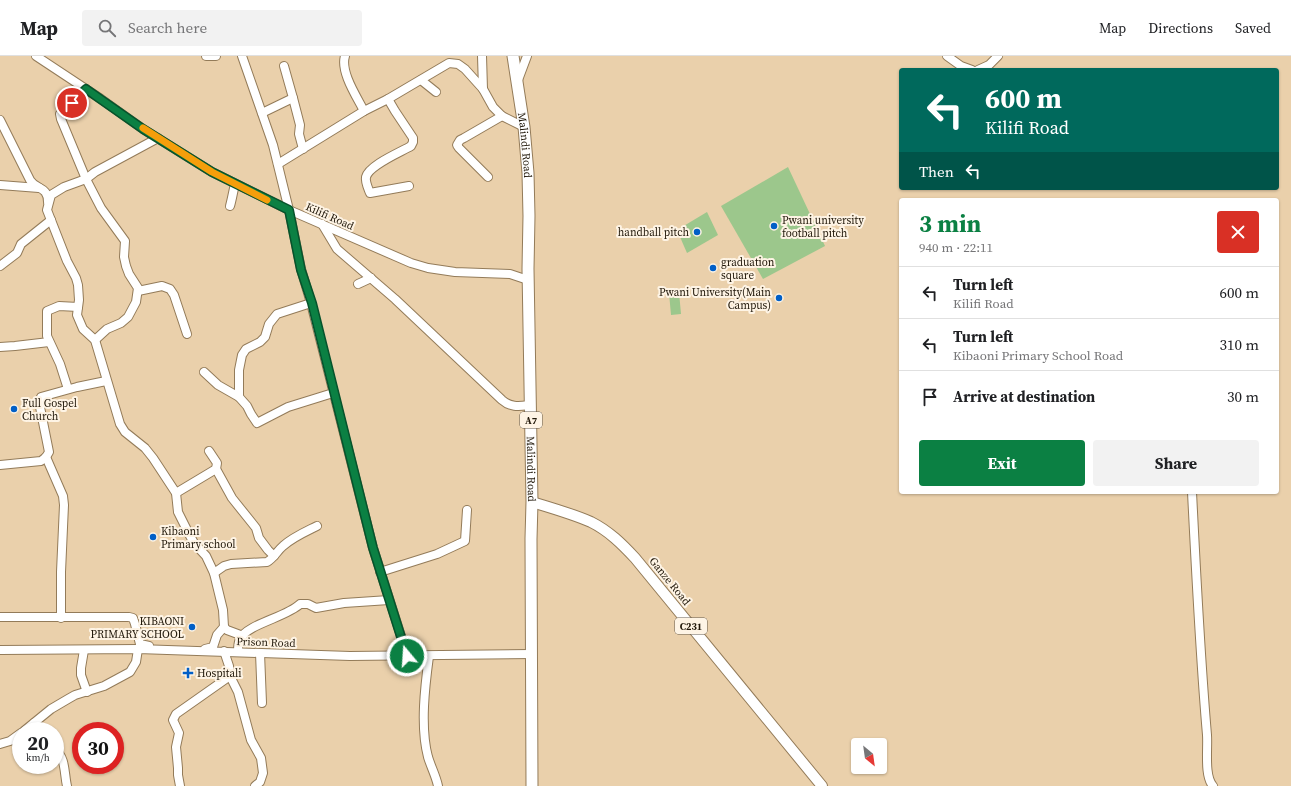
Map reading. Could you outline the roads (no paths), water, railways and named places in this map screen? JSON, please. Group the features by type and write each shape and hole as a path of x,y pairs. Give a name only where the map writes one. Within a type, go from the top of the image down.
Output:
{"highway":[{"name":"Malindi Road","path":"511,57 518,80 524,127 529,188 528,280 532,502 532,786"}],"main road":[{"name":"Ganze Road","path":"532,502 591,522 608,532 623,544 822,786"}],"street":[{"name":"Kilifi Road","path":"36,56 158,138 212,172 289,210 392,256 428,268 455,272 510,274 528,280"},
{"path":"206,56 216,56"},
{"path":"242,56 274,145 301,270 312,303 373,548 407,656"},
{"path":"345,56 344,63 349,79 364,111"},
{"path":"482,56 483,89"},
{"path":"518,80 527,56"},
{"path":"947,56 966,68"},
{"path":"984,68 989,66 998,56"},
{"path":"278,164 364,111 421,80 442,66 454,62 465,69 483,89 493,107 502,116 524,127"},
{"path":"284,66 300,125 299,132 303,149"},
{"path":"421,80 436,92"},
{"path":"86,89 60,114 61,119 86,179 101,208 125,241 124,257 126,266 138,288 134,306 126,320 107,329 95,340"},
{"path":"262,113 292,98"},
{"path":"388,99 413,138 413,142 411,146 372,168 367,175 367,183 370,193 409,186"},
{"path":"488,177 457,145 460,140 502,116"},
{"path":"0,120 32,184 43,189 49,200 47,210 78,285 77,316 82,329 95,340 120,424 125,432 154,458 176,492 178,512 183,523 194,543 206,556 214,572 223,610 224,627 227,630 243,636"},
{"path":"47,210 51,195 64,187 86,179 95,172 158,138"},
{"path":"230,206 233,199 232,193 235,184"},
{"path":"0,186 43,189"},
{"path":"0,266 17,253 22,244 51,220"},
{"path":"322,224 337,249 412,314 505,403 516,406 531,405"},
{"name":"Kilifi Road","path":"510,274 528,269"},
{"path":"358,284 371,278"},
{"path":"138,291 162,286 170,289 174,296 187,334"},
{"path":"239,396 239,370 242,354 246,349 260,342 264,337 269,324 277,314 312,303"},
{"path":"68,389 60,364 49,342 47,330 47,311 59,306 78,307"},
{"path":"0,347 49,342"},
{"path":"204,372 218,385 239,396 247,406 250,414 257,424 288,407 334,393"},
{"path":"0,465 40,461 46,457 49,452 42,423 40,399 43,396 106,381"},
{"path":"209,451 217,463 216,469 232,498 256,528 259,538 274,556"},
{"path":"46,457 63,496 64,505 61,572 61,618"},
{"path":"176,492 216,469"},
{"path":"1192,494 1199,638 1208,769 1213,786"},
{"path":"380,572 437,554 465,541 467,510"},
{"path":"214,572 224,566 232,564 267,562 283,546 296,536 317,526"},
{"path":"238,652 240,639 243,636 256,627 294,610 300,604 308,604 316,608 335,604 389,600"},
{"path":"0,617 129,617 133,618 140,644 160,647 210,648 213,647 217,635 224,627"},
{"path":"35,722 58,704 75,695 111,682 130,672 136,662 138,649"},
{"name":"Prison Road","path":"0,650 138,649 350,656 532,654"},
{"path":"84,650 81,675 86,692"},
{"path":"224,652 229,666 230,676 238,692 252,740 261,758 262,773 259,785"},
{"path":"260,653 262,703"},
{"path":"429,656 425,689 425,730 428,756 438,786"},
{"path":"180,786 176,747 178,733 173,720 174,717 230,676"},
{"path":"0,744 12,740"},
{"path":"64,766 67,786"}],"place":[{"name":"Pwani university football pitch","path":"774,226"},
{"name":"handball pitch","path":"697,232"},
{"name":"graduation square","path":"713,268"},
{"name":"Pwani University(Main Campus)","path":"779,298"},
{"name":"Full Gospel Church","path":"14,409"},
{"name":"Kibaoni Primary school","path":"153,537"},
{"name":"KIBAONI PRIMARY SCHOOL","path":"192,627"},
{"name":"Hospitali","path":"188,673"}]}
